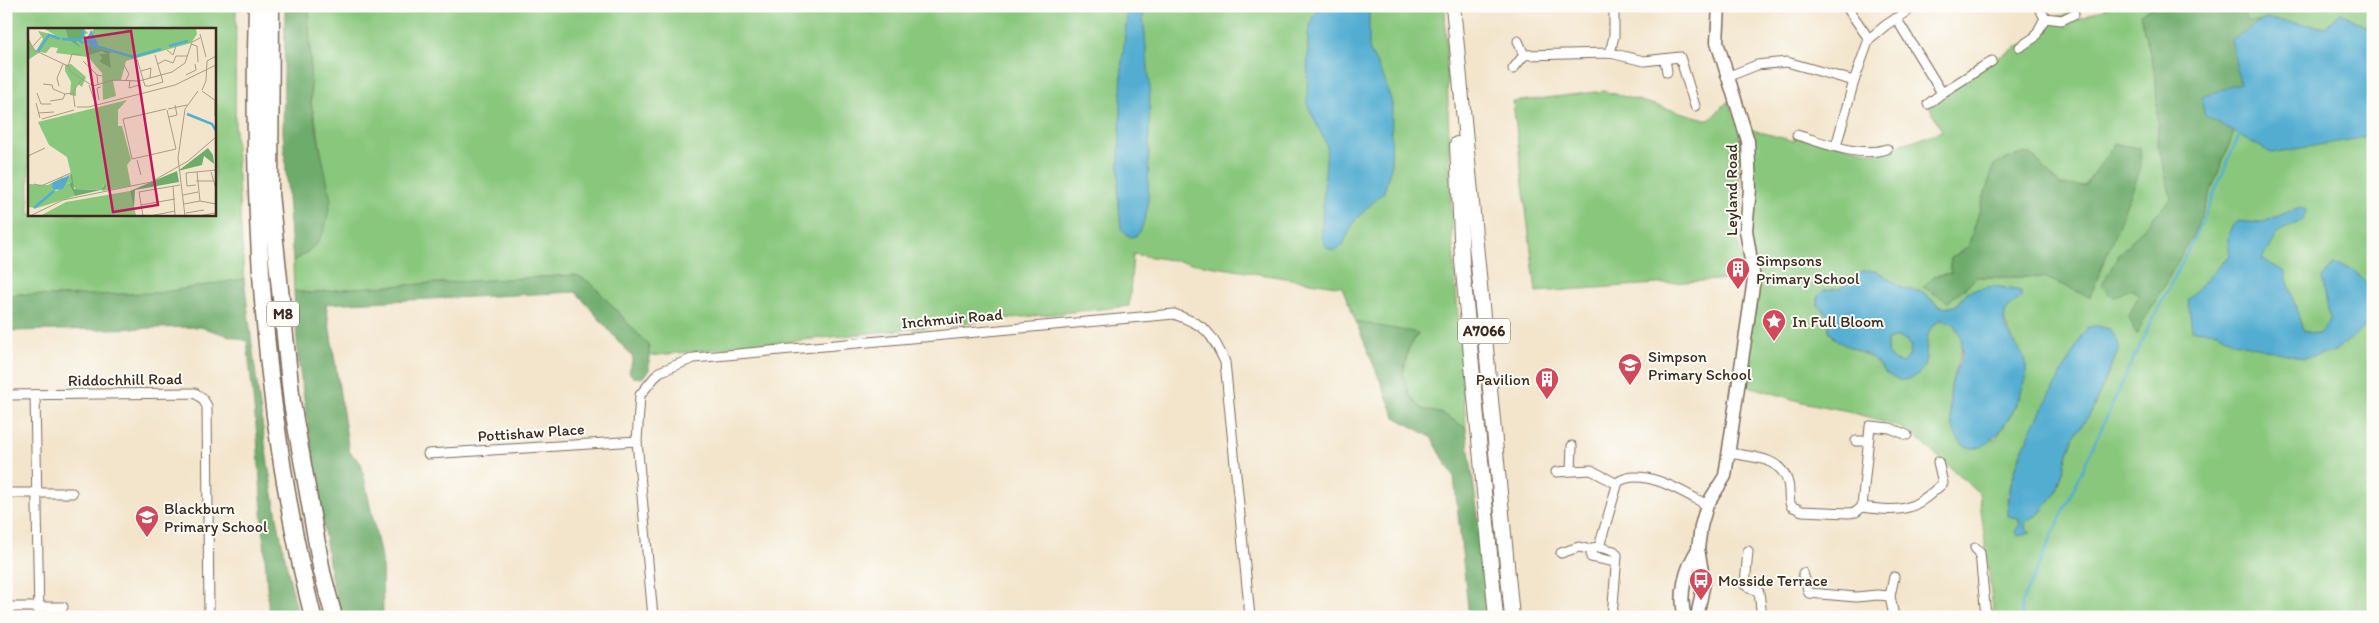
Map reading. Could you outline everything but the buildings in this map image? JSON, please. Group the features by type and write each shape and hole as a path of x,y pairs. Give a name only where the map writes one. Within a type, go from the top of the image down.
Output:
{"highway":[{"name":"M8","path":"256,6 254,130 264,314 282,463 313,617"},
{"name":"M8","path":"271,6 270,194 292,403 322,572 334,617"}],"main road":[{"name":"A7066","path":"1453,6 1512,617"},
{"name":"A7066","path":"1456,46 1458,180 1462,261 1496,617"}],"street":[{"path":"1610,53 1614,36 1614,6"},
{"name":"Leyland Road","path":"1685,617 1684,586 1688,568 1698,549 1707,505 1724,478 1754,279 1746,230 1750,189 1748,141 1717,42 1719,6"},
{"path":"1846,6 1869,39"},
{"path":"1836,146 1854,81 1869,39 1915,6"},
{"path":"2038,6 2045,18"},
{"path":"2045,18 2062,20 2074,14"},
{"path":"1896,18 1942,93"},
{"path":"2020,47 2035,37 2045,18"},
{"path":"1518,41 1524,55"},
{"path":"1524,55 1610,53 1634,60 1680,57 1695,106"},
{"path":"1513,69 1524,55"},
{"path":"1665,59 1667,72"},
{"path":"1928,104 1992,61"},
{"path":"1727,77 1757,65 1787,62 1854,81"},
{"path":"1797,136 1863,153 1887,149"},
{"name":"Inchmuir Road","path":"653,617 637,441 640,395 659,372 694,358 1174,314 1196,322 1210,333 1225,362 1250,617"},
{"name":"Riddochhill Road","path":"6,395 195,393 202,398 207,406 209,617"},
{"path":"35,395 39,617"},
{"path":"1862,506 1870,426 1890,428 1906,435"},
{"path":"1856,440 1868,442"},
{"name":"Pottishaw Place","path":"428,454 637,441"},
{"path":"1571,470 1572,446"},
{"path":"1728,453 1760,458 1772,462 1781,468 1789,484 1791,506 1797,511 1853,513 1862,506 1896,511 1910,508 1943,483 1938,462"},
{"path":"1556,472 1591,470 1617,484"},
{"path":"1616,562 1592,558 1617,484 1628,477 1644,478 1668,484 1707,505"},
{"path":"6,493 72,493"},
{"path":"1561,553 1576,543 1595,549 1616,552 1612,617"},
{"path":"1975,548 1980,553 1986,617"},
{"name":"Leyland Road","path":"1697,617 1704,575 1698,549"},
{"path":"1748,551 1744,585 1759,592 1762,617"},
{"path":"1803,574 1810,594 1856,598 1877,595 1890,596"},
{"path":"1894,577 1890,596 1894,617"},
{"path":"6,607 63,607"}],"green space":[{"path":"6,6 236,6 235,129 244,279 159,293 54,296 19,294 9,296 6,305"},
{"path":"285,6 309,6 311,103 331,200 325,228 317,244 293,262 283,132"},
{"path":"309,6 1445,6 1452,233 1466,428 1443,414 1422,409 1410,395 1403,375 1408,350 1418,334 1356,322 1342,287 1133,254 1129,306 649,356 649,346 591,283 576,275 355,288 309,293 294,291 293,262 309,251 324,174 317,127 311,103"},
{"path":"2112,6 2156,6 2140,15 2156,77 2158,144 2171,198 2118,256 2130,289 2139,294 2129,316 2195,231 2277,23 2373,47 2373,617 1994,617 1979,493 1908,430 1848,411 1802,402 1739,383 1753,291 1745,128 1794,141 1797,135 1875,153 1942,131 1928,104 1992,61 2035,37 2045,18 2074,14 2078,19","holes":["2115,144 2090,297 2044,277 1977,277 1948,302 1934,276 1951,273 1951,258 1968,247 1994,165 2022,153 2033,156 2060,185 2085,186","1862,272 1878,272 1905,289 1923,292 1944,308 1955,306 1968,291 1994,286 2021,291 2021,298 2012,304 2005,315 2005,321 2015,346 2021,392 2014,410 1995,440 1950,415 1951,387 1962,348 1962,340 1954,323 1940,320 1928,330 1925,364 1887,374 1873,359 1834,338 1829,331 1828,314 1818,306 1818,296 1824,290 1840,289","2082,335 2118,342 2119,349 2092,411 2073,438 2056,493 2039,514 2025,522 2025,528 2020,524 2007,496 2021,452"]},
{"path":"2156,6 2239,6 2248,21 2277,23 2195,231 2136,335 2129,316 2139,294 2130,289 2113,298 2102,285 2118,256 2171,198 2158,144 2156,77 2140,14"},
{"path":"2239,6 2373,6 2373,31 2340,12 2327,27 2265,19 2260,22 2247,21"},
{"path":"1604,91 1709,120 1728,101 1737,122 1741,141 1739,170 1742,206 1736,233 1746,278 1536,292 1513,102"},
{"path":"2115,144 2140,148 2141,168 2090,297 2044,277 1977,277 1948,302 1923,287 1934,276 1951,273 1951,258 1968,247 1994,165 2022,153 2033,156 2060,185 2085,186"},
{"path":"576,275 591,283 649,346 649,370 642,378 633,377 629,372 633,358 576,292 326,304 349,451 361,463 382,562 383,617 341,617 331,576 298,359 294,291 309,293 355,288"},
{"path":"244,279 273,492 280,534 299,617 269,617 257,435 247,341 200,327 10,331 6,316 9,296 19,294 54,296 159,293"},
{"path":"1356,322 1418,333 1408,350 1403,375 1410,395 1422,409 1443,414 1466,428 1489,597 1485,617 1469,617 1454,477 1431,437 1395,417"},
{"path":"1897,337 1906,340 1911,347 1909,357 1902,363 1893,360 1887,353 1887,340"}],"water":[{"path":"1128,6 1142,6 1150,86 1148,207 1141,230 1136,236 1130,237 1121,229 1118,195 1122,63"},
{"path":"1365,6 1369,13 1369,49 1384,78 1392,104 1391,167 1384,192 1355,220 1342,246 1334,251 1327,248 1322,237 1327,146 1307,104 1308,35 1313,16 1323,7"},
{"path":"2340,12 2373,31 2373,136 2271,153 2204,115 2202,97 2240,83 2231,40 2265,19 2327,27"},
{"path":"2300,207 2306,210 2303,220 2278,232 2262,259 2285,272 2303,331 2319,334 2330,320 2322,278 2333,265 2344,267 2360,276 2369,291 2373,309 2373,320 2336,351 2304,358 2234,342 2218,332 2192,330 2188,299 2230,255 2228,236 2233,225 2237,221 2261,223"},
{"path":"1862,271 1878,272 1905,289 1923,292 1937,305 1944,308 1956,306 1968,291 1994,286 2021,291 2021,298 2010,306 2005,315 2004,323 2023,356 2026,365 2026,375 2018,400 2011,414 1986,445 1977,448 1968,447 1961,442 1952,426 1951,387 1962,351 1961,339 1954,323 1940,320 1933,326 1927,340 1923,369 1918,374 1904,380 1892,377 1873,359 1842,343 1831,334 1828,314 1818,306 1818,296 1824,290 1840,289","holes":["1897,337 1906,340 1911,347 1909,357 1902,363 1893,360 1887,353 1887,340"]},
{"path":"2097,326 2110,329 2118,342 2119,348 2092,411 2073,438 2056,493 2039,514 2025,522 2025,528 2031,532 2018,536 2015,532 2020,524 2018,518 2008,516 2015,470 2034,424 2082,335 2088,327"}],"waterway":[{"path":"2022,617 2021,604 2135,355 2203,220 2240,132"}],"place":[{"name":"Simpsons Primary School","path":"1738,290"},
{"name":"In Full Bloom","path":"1774,342"},
{"name":"Simpson Primary School","path":"1630,386"},
{"name":"Pavilion","path":"1547,400"},
{"name":"Blackburn Primary School","path":"147,538"},
{"name":"Mosside Terrace","path":"1701,601"}]}
